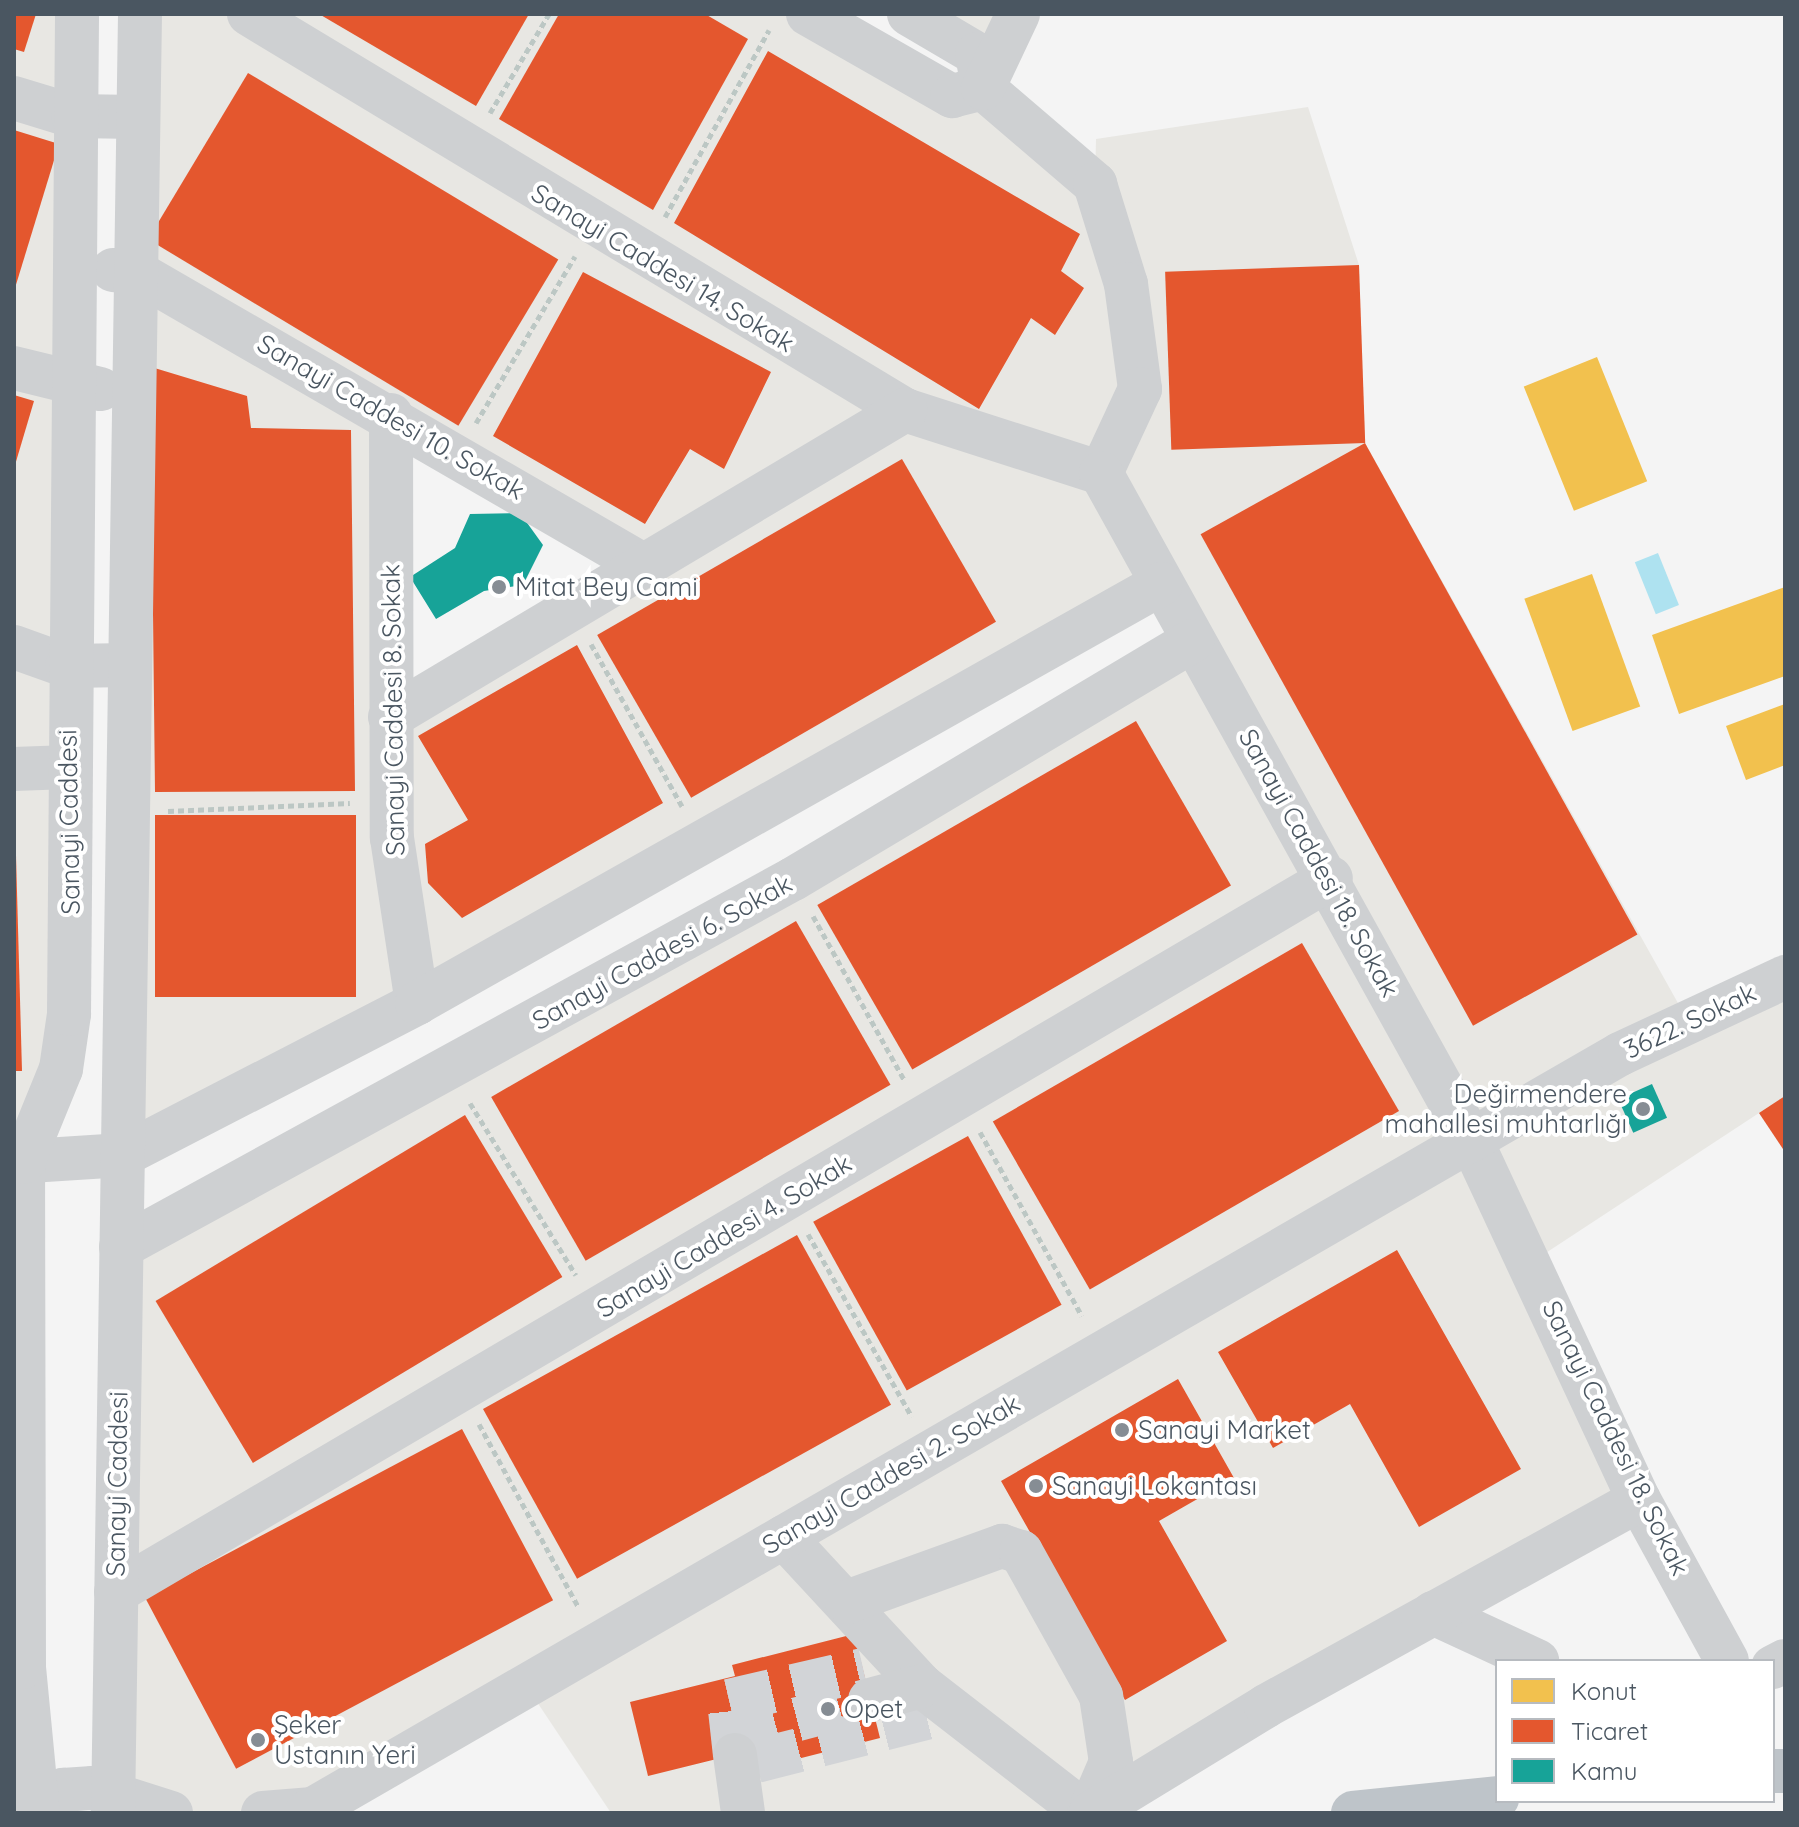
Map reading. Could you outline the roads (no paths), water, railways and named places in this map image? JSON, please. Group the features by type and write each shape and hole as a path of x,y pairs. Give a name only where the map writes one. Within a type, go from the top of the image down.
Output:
{"highway":[{"path":"1353,1813 1495,1798"}],"street":[{"name":"Sanayi Caddesi","path":"38,1812 24,1667 18,1162 61,1069 69,1014 67,666 76,268 73,116 77,14"},
{"name":"Sanayi Caddesi","path":"113,1805 140,14"},
{"name":"Sanayi Caddesi 14. Sokak","path":"249,14 468,152 905,410 1101,473"},
{"path":"808,14 952,96 983,88"},
{"path":"909,14 977,54 983,88 1095,184 1113,241 1140,389 1101,473"},
{"path":"983,88 1018,14"},
{"path":"14,98 73,116 138,117"},
{"path":"76,268 136,272"},
{"name":"Sanayi Caddesi 10. Sokak","path":"136,272 391,415 643,565"},
{"path":"14,368 74,388 134,391"},
{"path":"390,717 905,410"},
{"name":"Sanayi Caddesi 8. Sokak","path":"391,415 391,801 417,1003"},
{"name":"Sanayi Caddesi 18. Sokak","path":"1101,473 1193,641 1331,878 1471,1140 1639,1500 1726,1659"},
{"path":"18,1162 123,1155 417,1003 1161,584"},
{"name":"Sanayi Caddesi 6. Sokak","path":"121,1247 450,1071 793,879 1193,641"},
{"path":"14,647 67,666 130,665"},
{"path":"14,769 69,767"},
{"name":"Sanayi Caddesi 4. Sokak","path":"116,1592 1331,878"},
{"name":"3622. Sokak","path":"1471,1140 1620,1054 1785,977"},
{"name":"Sanayi Caddesi 2. Sokak","path":"263,1813 309,1811 597,1642 784,1537 930,1449 1471,1140"},
{"path":"1089,1813 1433,1613 1639,1500"},
{"path":"784,1537 847,1602 889,1679 1089,1813"},
{"path":"847,1602 1002,1546 1021,1552 1101,1696 1111,1762 1089,1813"},
{"path":"1433,1613 1533,1659"},
{"path":"742,1761 743,1813"},
{"path":"38,1812 63,1790 93,1788 113,1805 171,1813"}],"water":[{"path":"1658,553 1679,605 1656,614 1635,562"}],"tunnel":[{"path":"735,1755 729,1701 863,1670"},
{"path":"733,1736 870,1700"},
{"path":"756,1761 954,1711"}],"place":[{"name":"Mitat Bey Cami","path":"499,587"},
{"name":"Değirmendere mahallesi muhtarlığı","path":"1643,1109"},
{"name":"Sanayi Market","path":"1122,1430"},
{"name":"Sanayi Lokantası","path":"1036,1486"},
{"name":"Opet","path":"828,1709"},
{"name":"Şeker Ustanın Yeri","path":"258,1740"}]}
